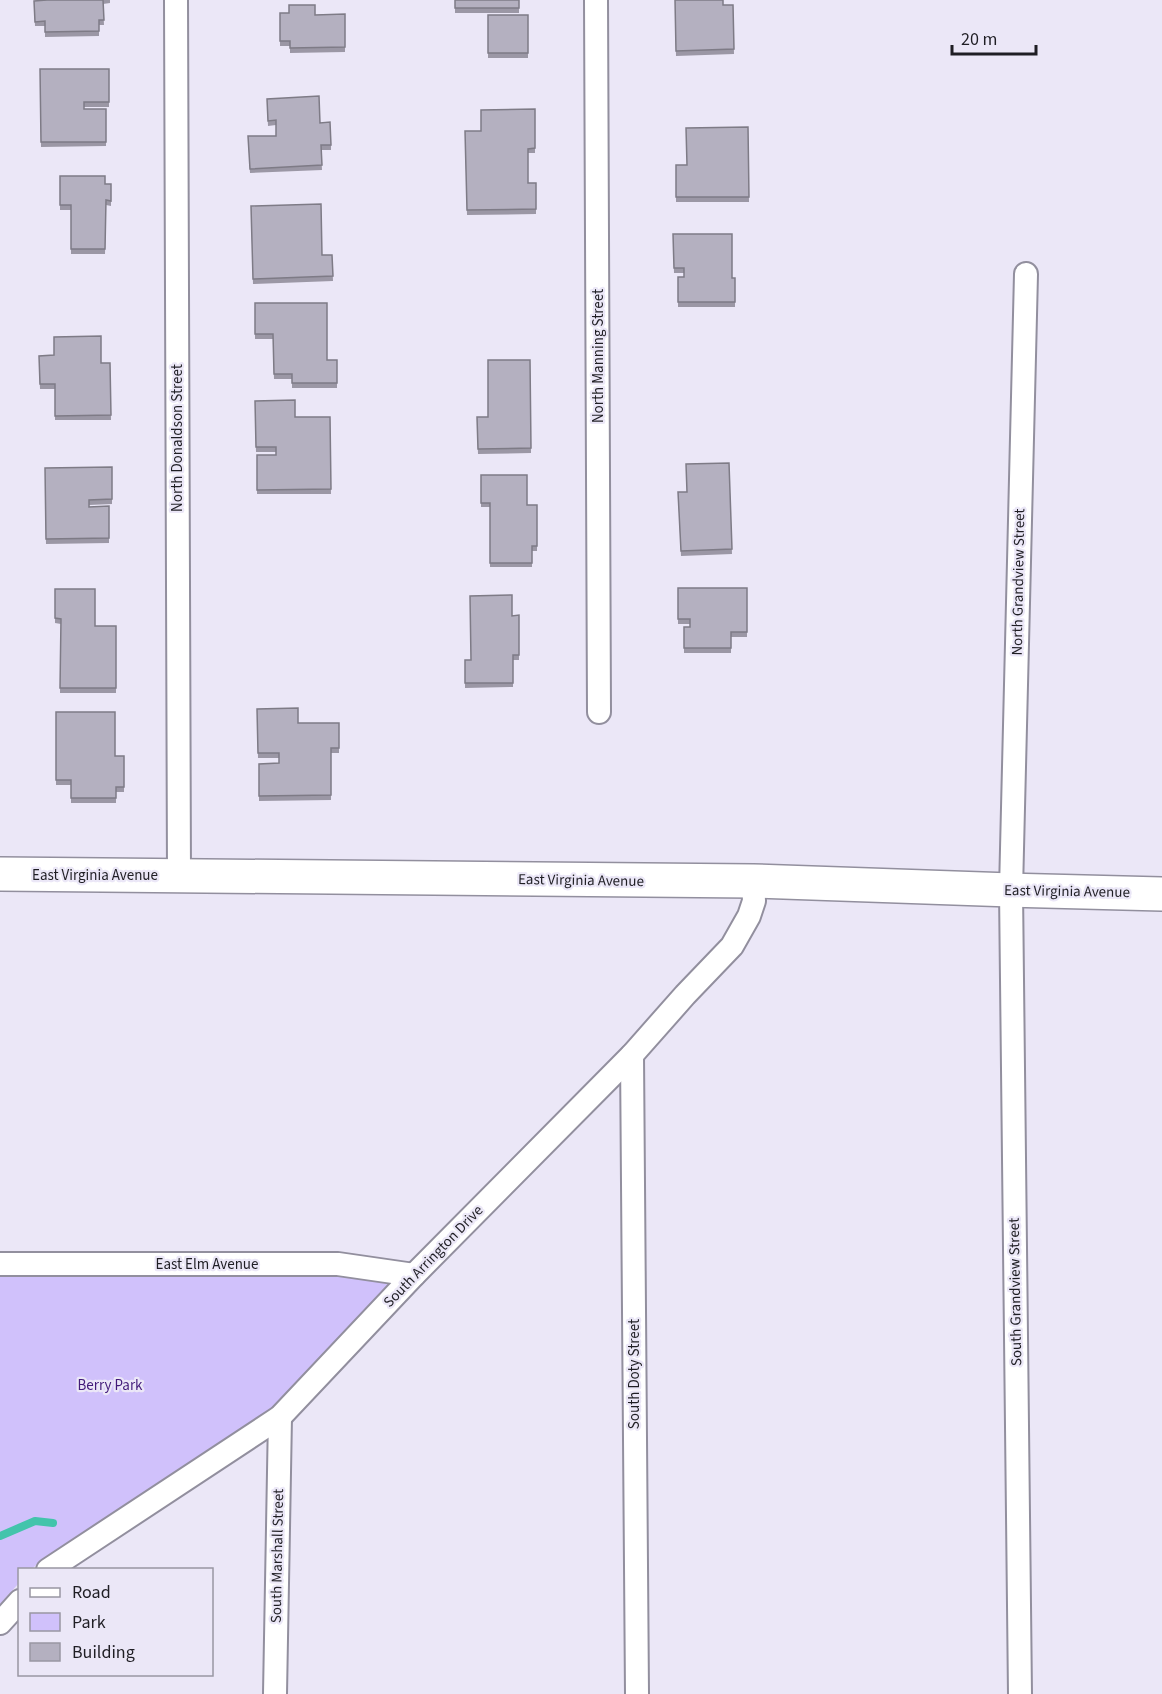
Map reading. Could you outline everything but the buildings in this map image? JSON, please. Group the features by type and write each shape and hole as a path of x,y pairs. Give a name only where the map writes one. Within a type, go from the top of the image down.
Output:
{"street":[{"name":"North Donaldson Street","path":"176,0 179,875"},
{"name":"North Manning Street","path":"597,0 599,712"},
{"name":"North Grandview Street","path":"1011,890 1026,274"},
{"name":"East Virginia Avenue","path":"0,874 753,882 1162,894"},
{"name":"South Arrington Drive","path":"50,1568 280,1417 414,1275 632,1054 685,994 732,946 754,902 753,882"},
{"name":"South Grandview Street","path":"1011,890 1020,1694"},
{"name":"South Doty Street","path":"632,1054 636,1694"},
{"name":"East Elm Avenue","path":"0,1264 338,1264 414,1275"},
{"name":"South Marshall Street","path":"274,1694 280,1417"},
{"path":"0,1623 18,1603"}],"green space":[{"name":"Berry Park","path":"341,1272 401,1286 276,1407 33,1568 18,1568 18,1584 0,1604 0,1277"}],"waterway":[{"path":"0,1536 35,1521 53,1523"}]}
